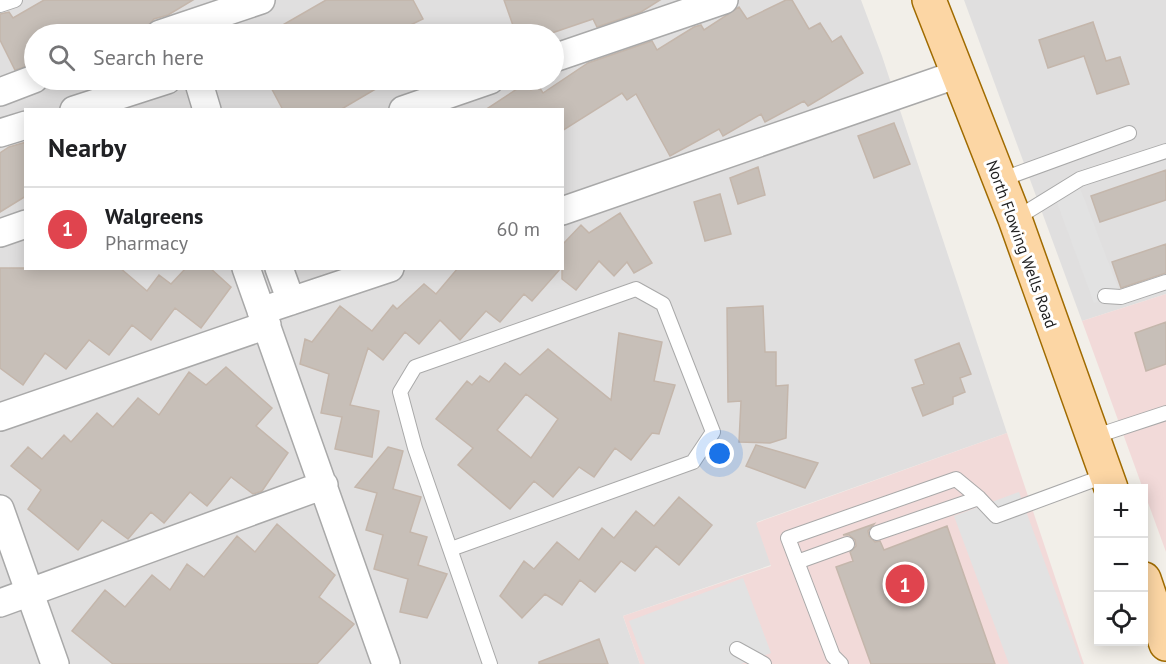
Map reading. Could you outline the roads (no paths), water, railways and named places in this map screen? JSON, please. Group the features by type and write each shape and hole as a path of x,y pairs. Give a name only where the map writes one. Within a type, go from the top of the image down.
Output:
{"main road":[{"name":"North Flowing Wells Road","path":"929,0 1015,219 1109,482"},
{"path":"1148,592 1166,644"}],"street":[{"path":"196,24 261,0"},
{"path":"564,55 724,0"},
{"path":"564,210 958,74"},
{"path":"0,92 24,83"},
{"path":"80,108 136,90"},
{"path":"201,90 206,108"},
{"path":"408,108 461,90"},
{"path":"0,133 24,126"},
{"path":"0,233 24,225"},
{"path":"247,270 386,664"},
{"path":"280,270 291,301"},
{"path":"0,417 264,318 291,301 384,270"},
{"path":"0,603 324,485"},
{"path":"0,509 55,664"}],"lane":[{"path":"0,5 15,0"},
{"path":"1000,180 1129,133"},
{"path":"1015,219 1080,179 1166,151"},
{"path":"1105,296 1121,297 1166,282"},
{"path":"451,549 693,462 713,432 663,304 636,289 415,367 400,392 416,448 490,664"},
{"path":"1093,437 1166,413"},
{"path":"841,664 833,656 788,538 956,479 996,516 1109,482"},
{"path":"877,533 979,498"},
{"path":"797,562 847,544"},
{"path":"737,650 764,664"}],"place":[{"name":"Walgreens","path":"905,584"}]}
